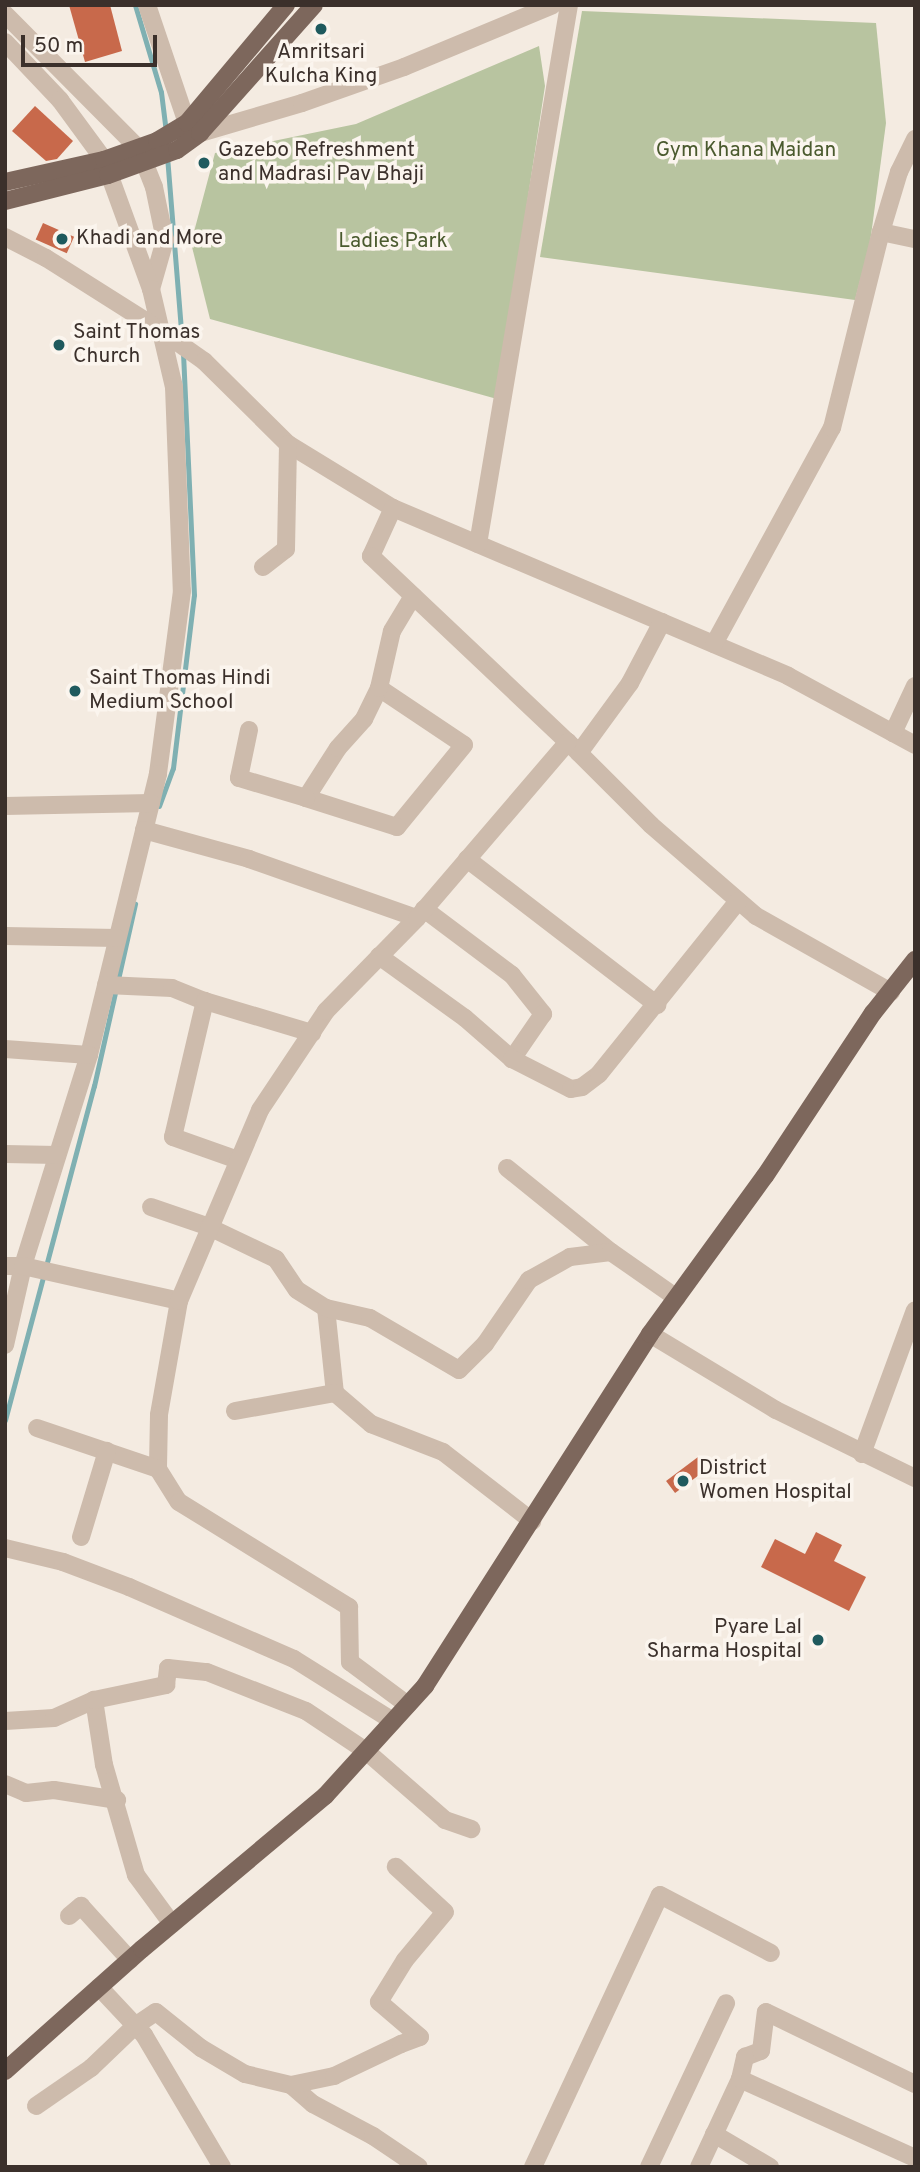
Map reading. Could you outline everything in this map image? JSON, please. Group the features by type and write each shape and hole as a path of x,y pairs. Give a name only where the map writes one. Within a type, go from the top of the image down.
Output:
{"main road":[{"path":"155,152 187,129 286,5"},
{"path":"5,201 155,152 187,129 314,5"},
{"path":"5,181 106,167"},
{"path":"5,2071 172,1924 326,1796 433,1675 650,1334 765,1176 915,960"}],"street":[{"path":"147,5 187,129 302,103 404,67 552,5"},
{"path":"478,544 569,5"},
{"path":"5,15 155,152 154,187 164,240 151,289"},
{"path":"5,42 60,100 106,167 151,289 174,387 182,591 158,774 145,830 89,1055 57,1155 14,1266 5,1345"},
{"path":"714,644 832,429 881,232 899,172 915,139"},
{"path":"881,232 915,239"},
{"path":"5,237 46,258 160,330 204,361 288,444 393,508 788,676 915,744"},
{"path":"263,567 286,549 288,444"},
{"path":"393,508 371,556 574,747 651,825 738,901 756,916 891,992"},
{"path":"306,798 338,748 364,719 379,688 392,631 413,596"},
{"path":"408,1705 350,1662 349,1608 179,1502 158,1469 159,1415 179,1301 260,1110 326,1012 421,913 467,859 574,747 630,683 662,622"},
{"path":"893,733 915,686"},
{"path":"249,730 239,778 397,827 464,745 379,688"},
{"path":"5,806 151,803"},
{"path":"145,830 249,859 421,913 512,975 543,1014 512,1059"},
{"path":"467,859 656,1004"},
{"path":"379,956 465,1018 512,1059 571,1089 582,1087 599,1074 738,901"},
{"path":"5,936 117,939"},
{"path":"106,985 172,988 205,1001 312,1032"},
{"path":"205,1001 173,1137 238,1160"},
{"path":"5,1049 89,1055"},
{"path":"5,1154 57,1155"},
{"path":"507,1168 611,1252 677,1298"},
{"path":"151,1207 209,1227 276,1259 297,1290 326,1308 370,1318 459,1370 485,1344 529,1280 570,1257 611,1252"},
{"path":"14,1266 179,1301"},
{"path":"326,1308 335,1393 371,1424 443,1452 532,1521"},
{"path":"862,1454 915,1310"},
{"path":"650,1334 776,1410 915,1478"},
{"path":"234,1411 335,1393"},
{"path":"37,1428 158,1469"},
{"path":"81,1536 107,1451"},
{"path":"5,1548 62,1562 129,1587 294,1659 393,1721"},
{"path":"5,1721 54,1718 94,1700 166,1685 168,1668 207,1672 306,1711 366,1751 445,1820 471,1829"},
{"path":"94,1700 104,1765 117,1800 136,1875 172,1924"},
{"path":"5,1784 26,1793 54,1790 117,1800"},
{"path":"36,2106 91,2068 135,2026 156,2012 201,2048 245,2074 291,2085 334,2076 401,2043 421,2038 379,2002 405,1960 445,1912 396,1867"},
{"path":"533,2167 660,1895 771,1953"},
{"path":"69,1916 81,1906 130,1960"},
{"path":"99,1987 135,2026 222,2167"},
{"path":"649,2167 726,2003"},
{"path":"699,2167 740,2079 745,2057 761,2051 766,2012 915,2084"},
{"path":"740,2079 915,2158"},
{"path":"291,2085 313,2105 373,2136 419,2167"},
{"path":"714,2134 770,2167"}],"green space":[{"name":"Gym Khana Maidan","path":"582,11 876,23 886,123 870,243 855,300 540,257"},
{"name":"Ladies Park","path":"539,46 545,86 497,399 210,319 191,243 215,153 356,124"}],"building":[{"path":"69,5 110,5 122,51 85,62"},
{"path":"35,106 73,141 57,159 46,161 12,131"},
{"path":"43,223 74,237 67,253 36,239"},
{"path":"698,1457 707,1469 675,1493 666,1481"},
{"path":"816,1532 842,1545 834,1561 866,1577 849,1611 761,1567 775,1539 805,1554"}],"waterway":[{"path":"135,5 161,92 166,132"},
{"path":"167,156 182,341"},
{"path":"159,806 173,768 194,595 183,351"},
{"path":"5,1420 94,1086 135,904"}],"place":[{"name":"Amritsari Kulcha King‌‌‌","path":"321,29"},
{"name":"Gazebo Refreshment and Madrasi Pav Bhaji","path":"204,163"},
{"name":"Khadi and More","path":"62,239"},
{"name":"Saint Thomas Church","path":"59,345"},
{"name":"Saint Thomas Hindi Medium School","path":"75,691"},
{"name":"District Women Hospital","path":"683,1481"},
{"name":"Pyare Lal Sharma Hospital","path":"818,1640"}]}
